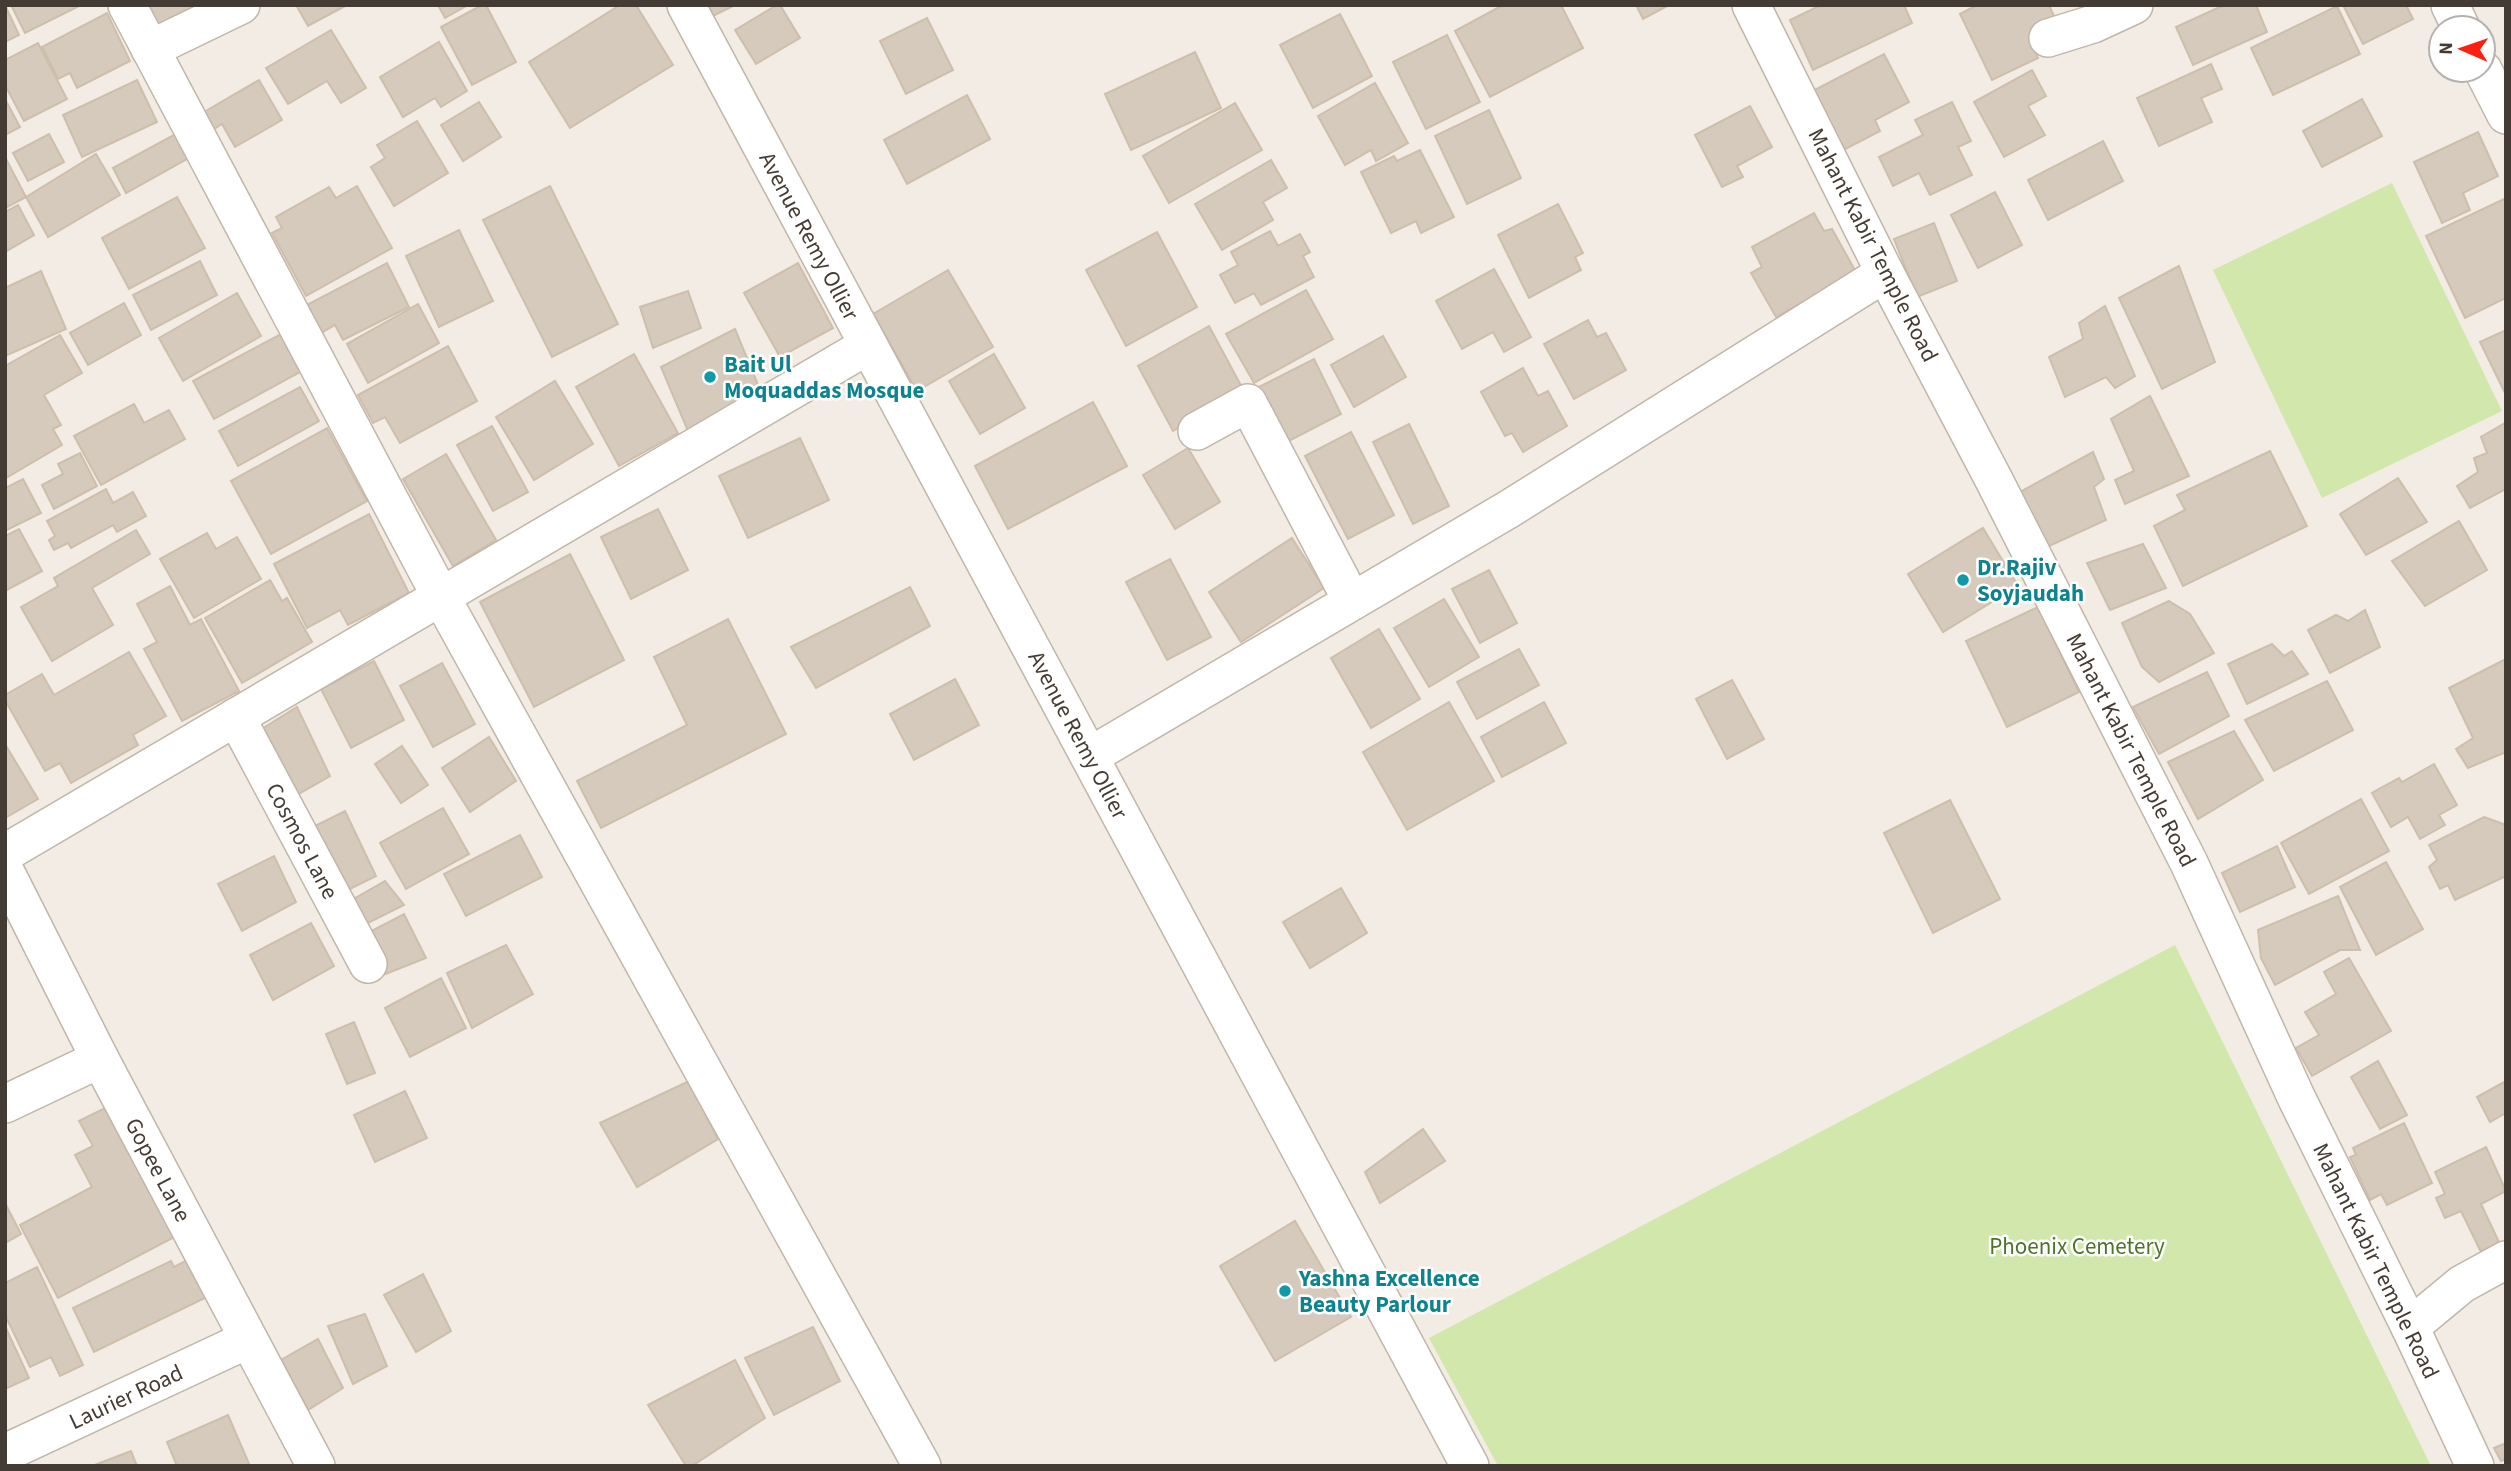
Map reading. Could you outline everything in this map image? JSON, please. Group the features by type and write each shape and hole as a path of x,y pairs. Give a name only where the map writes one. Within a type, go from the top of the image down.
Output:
{"street":[{"path":"127,5 441,597 922,1466"},
{"path":"150,49 241,5"},
{"name":"Avenue Remy Ollier","path":"686,5 1470,1466"},
{"name":"Mahant Kabir Temple Road","path":"1751,5 1885,273 2189,863 2297,1099 2410,1327 2475,1466"},
{"path":"2048,38 2093,24 2134,5"},
{"path":"2490,84 2506,115"},
{"path":"1090,756 1508,509 1885,273"},
{"path":"5,853 867,346"},
{"path":"1197,431 1248,403 1353,601"},
{"name":"Cosmos Lane","path":"236,718 369,964"},
{"name":"Gopee Lane","path":"5,871 100,1059 316,1466"},
{"path":"5,1104 100,1059"},
{"path":"2410,1327 2462,1284 2506,1260"},
{"name":"Laurier Road","path":"5,1453 247,1340"}],"green space":[{"path":"2392,183 2502,411 2322,498 2213,270"},
{"name":"Phoenix Cemetery","path":"2175,945 2431,1466 1498,1466 1429,1338"}],"building":[{"path":"5,5 19,35 5,42"},
{"path":"11,5 81,5 25,33"},
{"path":"147,5 216,5 161,34"},
{"path":"296,5 347,5 308,26"},
{"path":"438,5 468,5 445,18"},
{"path":"486,5 516,62 472,85 441,27"},
{"path":"620,5 636,5 673,65 570,128 529,62"},
{"path":"708,5 735,5 713,16"},
{"path":"780,5 800,38 756,64 735,30"},
{"path":"1503,5 1561,5 1583,48 1490,97 1455,31"},
{"path":"1636,5 1669,5 1643,19"},
{"path":"1821,5 1904,5 1912,23 1813,70 1790,20"},
{"path":"1977,5 2049,5 2058,25 2029,39 2038,58 1992,80 1960,14"},
{"path":"2224,5 2256,5 2267,32 2193,65 2176,27"},
{"path":"2343,5 2406,5 2413,19 2363,44"},
{"path":"2337,6 2360,54 2273,95 2251,48"},
{"path":"107,13 130,61 77,88 70,73 58,79 42,47"},
{"path":"1340,14 1372,76 1313,108 1280,45"},
{"path":"927,18 953,70 906,94 880,41"},
{"path":"331,30 366,88 341,103 327,81 288,104 266,68"},
{"path":"1447,35 1480,102 1426,129 1393,62"},
{"path":"439,42 467,91 441,107 435,98 403,117 380,77"},
{"path":"38,43 67,99 24,121 5,85 5,60"},
{"path":"1195,52 1221,108 1131,150 1105,94"},
{"path":"1884,54 1909,102 1875,120 1880,131 1834,155 1803,96"},
{"path":"2211,64 2222,89 2201,98 2212,122 2159,146 2137,98"},
{"path":"2032,70 2046,96 2028,106 2045,135 2004,157 1974,102"},
{"path":"137,80 157,122 82,157 63,115"},
{"path":"259,80 282,120 235,147 222,124 214,129 204,112"},
{"path":"1375,83 1408,143 1376,161 1371,150 1345,165 1318,116"},
{"path":"967,95 990,139 907,184 884,140"},
{"path":"5,99 20,127 5,135"},
{"path":"2362,99 2382,136 2322,167 2303,131"},
{"path":"479,102 501,137 463,161 441,125"},
{"path":"1952,102 1971,141 1958,147 1972,175 1930,195 1919,173 1893,186 1879,157 1923,135 1915,120"},
{"path":"1235,103 1262,150 1169,203 1143,156"},
{"path":"1750,106 1772,147 1737,166 1743,177 1722,187 1695,135"},
{"path":"1489,110 1521,178 1467,204 1435,136"},
{"path":"417,121 448,173 394,206 371,167 385,158 377,145"},
{"path":"181,131 194,155 126,193 113,168"},
{"path":"2478,132 2498,176 2463,193 2470,210 2442,223 2414,162"},
{"path":"49,134 64,162 28,181 13,153"},
{"path":"2103,141 2123,181 2048,220 2028,180"},
{"path":"1420,150 1454,217 1421,233 1416,221 1391,233 1361,172 1394,156 1397,161"},
{"path":"96,154 120,195 48,237 26,197"},
{"path":"5,157 26,197 5,208"},
{"path":"1271,160 1287,188 1263,202 1273,220 1222,250 1195,204"},
{"path":"357,186 392,248 306,296 272,233 282,228 276,217 329,187 336,198"},
{"path":"550,186 618,324 552,357 483,220"},
{"path":"1995,192 2022,245 1978,268 1951,215"},
{"path":"177,197 205,248 129,289 102,238"},
{"path":"2506,198 2506,298 2465,318 2426,236"},
{"path":"1558,204 1583,253 1575,257 1581,270 1529,298 1498,235"},
{"path":"18,205 34,235 5,252 5,212"},
{"path":"1814,213 1824,231 1832,229 1856,272 1776,317 1751,273 1762,267 1752,247"},
{"path":"1934,223 1957,281 1917,297 1894,239"},
{"path":"459,230 493,301 439,327 406,256"},
{"path":"1270,231 1278,246 1300,234 1310,252 1303,256 1314,277 1261,305 1254,293 1235,303 1220,275 1238,265 1231,252"},
{"path":"1157,232 1197,307 1126,346 1086,270"},
{"path":"200,261 217,295 151,330 133,295"},
{"path":"387,263 409,307 343,340 335,325 321,333 307,305"},
{"path":"798,263 833,328 780,357 744,293"},
{"path":"2179,266 2215,362 2162,389 2119,298"},
{"path":"1494,269 1531,337 1504,352 1493,332 1462,349 1436,301"},
{"path":"948,270 993,347 917,391 873,314"},
{"path":"41,271 66,329 5,356 5,288"},
{"path":"1306,290 1333,339 1254,383 1226,334"},
{"path":"688,291 701,328 653,348 640,307"},
{"path":"237,293 261,336 183,381 159,338"},
{"path":"124,303 141,335 88,365 70,333"},
{"path":"418,304 439,343 368,383 347,344"},
{"path":"2105,306 2135,376 2115,388 2106,377 2065,397 2049,357 2083,339 2079,323"},
{"path":"1588,320 1597,337 1606,333 1626,370 1574,399 1544,344"},
{"path":"1209,326 1244,391 1173,431 1138,366"},
{"name":"Bait Ul Moquaddas Mosque","path":"735,329 759,387 688,431 661,367"},
{"path":"2506,330 2506,395 2480,342"},
{"path":"281,334 300,372 214,419 193,381"},
{"path":"60,335 82,373 44,395 61,425 53,429 62,445 6,478 5,366"},
{"path":"1383,336 1406,377 1354,407 1331,365"},
{"path":"448,346 477,401 400,443 385,417 373,423 358,395"},
{"path":"634,354 678,433 619,466 576,387"},
{"path":"994,354 1025,408 980,434 949,381"},
{"path":"1314,359 1341,414 1281,445 1253,390"},
{"path":"1523,368 1538,396 1548,391 1567,426 1523,452 1512,433 1505,436 1481,392"},
{"path":"555,381 593,444 534,480 496,417"},
{"path":"300,387 319,421 238,466 219,431"},
{"path":"2150,396 2189,476 2125,504 2115,480 2134,471 2111,419"},
{"path":"1093,402 1127,466 1008,529 975,466"},
{"path":"134,404 144,423 169,410 185,439 101,485 74,436"},
{"path":"2505,423 2506,489 2470,508 2457,486 2478,472 2474,458 2487,453 2481,437"},
{"path":"1409,424 1449,506 1413,524 1373,442"},
{"path":"492,426 528,492 493,511 457,445"},
{"path":"327,428 367,501 271,554 231,481"},
{"path":"1351,432 1394,515 1348,539 1305,456"},
{"path":"800,438 829,500 748,538 719,476"},
{"path":"1188,448 1220,502 1175,529 1143,475"},
{"path":"2270,451 2307,526 2183,586 2154,526 2185,510 2177,495"},
{"path":"2093,452 2104,479 2094,487 2106,520 2047,547 2020,492"},
{"path":"80,453 97,486 54,509 42,485 63,474 58,464"},
{"path":"446,454 496,540 453,566 403,479"},
{"path":"2398,478 2427,522 2366,555 2340,514"},
{"path":"23,479 41,513 5,531 5,488"},
{"path":"106,489 113,503 133,492 146,516 117,532 113,525 71,548 68,543 54,550 49,540 55,536 47,521"},
{"path":"658,509 688,570 631,599 601,537"},
{"path":"369,514 409,593 348,625 340,610 307,628 274,564"},
{"path":"2459,521 2487,570 2425,606 2392,561"},
{"name":"Dr.Rajiv Soyjaudah","path":"1983,528 2018,586 1943,632 1908,574"},
{"path":"19,529 42,571 5,591 5,536"},
{"path":"136,530 150,554 92,588 113,625 52,661 21,607 58,586 54,578"},
{"path":"207,533 216,549 237,537 261,579 194,618 160,559"},
{"path":"1292,538 1324,588 1241,642 1209,592"},
{"path":"2143,544 2166,588 2110,610 2087,563"},
{"path":"570,554 624,660 534,707 480,602"},
{"path":"1170,559 1211,637 1167,660 1126,582"},
{"path":"1489,570 1517,623 1480,643 1452,589"},
{"path":"270,580 282,601 287,598 312,642 242,683 205,618"},
{"path":"170,586 190,625 201,619 239,691 182,721 144,649 157,642 137,604"},
{"path":"910,587 930,626 816,688 791,647"},
{"path":"1444,599 1479,657 1429,687 1394,628"},
{"path":"2169,601 2190,614 2214,653 2159,682 2142,667 2122,623"},
{"path":"2038,607 2079,692 2007,727 1966,641"},
{"path":"2365,610 2380,647 2330,673 2308,630 2336,615 2348,621"},
{"path":"728,619 786,734 601,828 577,781 687,725 654,657"},
{"path":"1379,629 1420,699 1371,728 1331,658"},
{"path":"2272,644 2284,656 2292,651 2308,674 2247,704 2228,664"},
{"path":"1519,649 1539,685 1477,719 1457,682"},
{"path":"129,652 166,716 133,735 138,745 71,783 60,763 45,771 5,700 5,695 42,674 54,695"},
{"path":"2506,659 2506,752 2468,768 2456,749 2473,738 2449,688"},
{"path":"374,661 404,720 351,748 321,689"},
{"path":"442,663 475,724 433,747 400,686"},
{"path":"2207,672 2229,716 2159,754 2133,707"},
{"path":"955,679 979,725 914,760 890,714"},
{"path":"1732,680 1764,739 1727,759 1696,699"},
{"path":"2327,681 2353,730 2274,771 2245,720"},
{"path":"1449,702 1494,781 1407,830 1363,752"},
{"path":"1544,702 1566,743 1502,777 1481,737"},
{"path":"297,707 330,776 288,800 254,734"},
{"path":"2234,731 2263,780 2198,819 2168,762"},
{"path":"489,737 516,781 470,812 442,768"},
{"path":"5,744 38,799 5,818"},
{"path":"402,746 428,785 401,803 375,764"},
{"path":"2434,764 2457,805 2439,815 2445,825 2420,839 2408,817 2391,827 2372,793 2399,778 2402,782"},
{"path":"2361,799 2389,851 2309,894 2281,843"},
{"path":"1950,800 2000,899 1933,933 1884,833"},
{"path":"443,808 469,854 406,889 380,843"},
{"path":"345,811 376,876 342,893 309,829"},
{"path":"2484,817 2506,825 2506,876 2455,900 2448,885 2440,889 2429,867 2437,860 2429,845"},
{"path":"520,835 542,877 466,916 444,874"},
{"path":"2277,846 2295,887 2240,912 2222,873"},
{"path":"274,856 296,902 242,931 218,884"},
{"path":"2386,862 2423,929 2376,955 2340,887"},
{"path":"385,881 404,905 358,928 345,904"},
{"path":"1341,888 1367,933 1310,968 1283,922"},
{"path":"2338,896 2360,950 2340,950 2275,985 2261,958 2258,930"},
{"path":"404,914 426,958 383,975 362,936"},
{"path":"311,923 334,966 273,1000 250,955"},
{"path":"506,945 533,994 472,1028 447,973"},
{"path":"2349,958 2391,1031 2312,1076 2296,1048 2319,1035 2305,1012 2336,994 2324,972"},
{"path":"441,978 466,1028 410,1057 385,1008"},
{"path":"354,1022 375,1073 347,1084 326,1034"},
{"path":"2378,1061 2407,1115 2380,1129 2351,1077"},
{"path":"689,1081 718,1139 637,1187 600,1123"},
{"path":"2506,1081 2506,1117 2504,1114 2490,1122 2477,1097"},
{"path":"405,1091 427,1138 375,1162 354,1115"},
{"path":"113,1104 180,1234 58,1298 20,1225 92,1187 75,1155 93,1146 79,1121"},
{"path":"2404,1123 2432,1183 2387,1205 2381,1194 2370,1200 2350,1157 2356,1155 2353,1148"},
{"path":"1423,1129 1445,1161 1380,1203 1365,1172"},
{"path":"2486,1147 2506,1191 2481,1204 2499,1242 2481,1252 2461,1211 2445,1218 2436,1198 2445,1194 2435,1172"},
{"path":"5,1203 21,1234 5,1243"},
{"name":"Yashna Excellence Beauty Parlour","path":"1295,1221 1351,1317 1275,1361 1220,1266"},
{"path":"195,1256 213,1294 94,1352 73,1308 171,1261 174,1267"},
{"path":"37,1267 83,1365 60,1376 51,1357 30,1367 5,1315 5,1283"},
{"path":"423,1274 451,1331 416,1352 384,1295"},
{"path":"365,1314 387,1366 353,1384 328,1326"},
{"path":"5,1326 29,1378 5,1389"},
{"path":"813,1327 840,1381 774,1415 745,1358"},
{"path":"318,1339 343,1388 308,1410 281,1360"},
{"path":"735,1360 765,1418 692,1466 686,1466 648,1405"},
{"path":"228,1415 250,1466 177,1466 167,1442"},
{"path":"2506,1443 2506,1459 2501,1461 2494,1448"},
{"path":"131,1451 137,1466 92,1466"}],"place":[{"name":"Bait Ul Moquaddas Mosque","path":"710,377"},
{"name":"Dr.Rajiv Soyjaudah","path":"1963,580"},
{"name":"Yashna Excellence Beauty Parlour","path":"1285,1291"}]}
